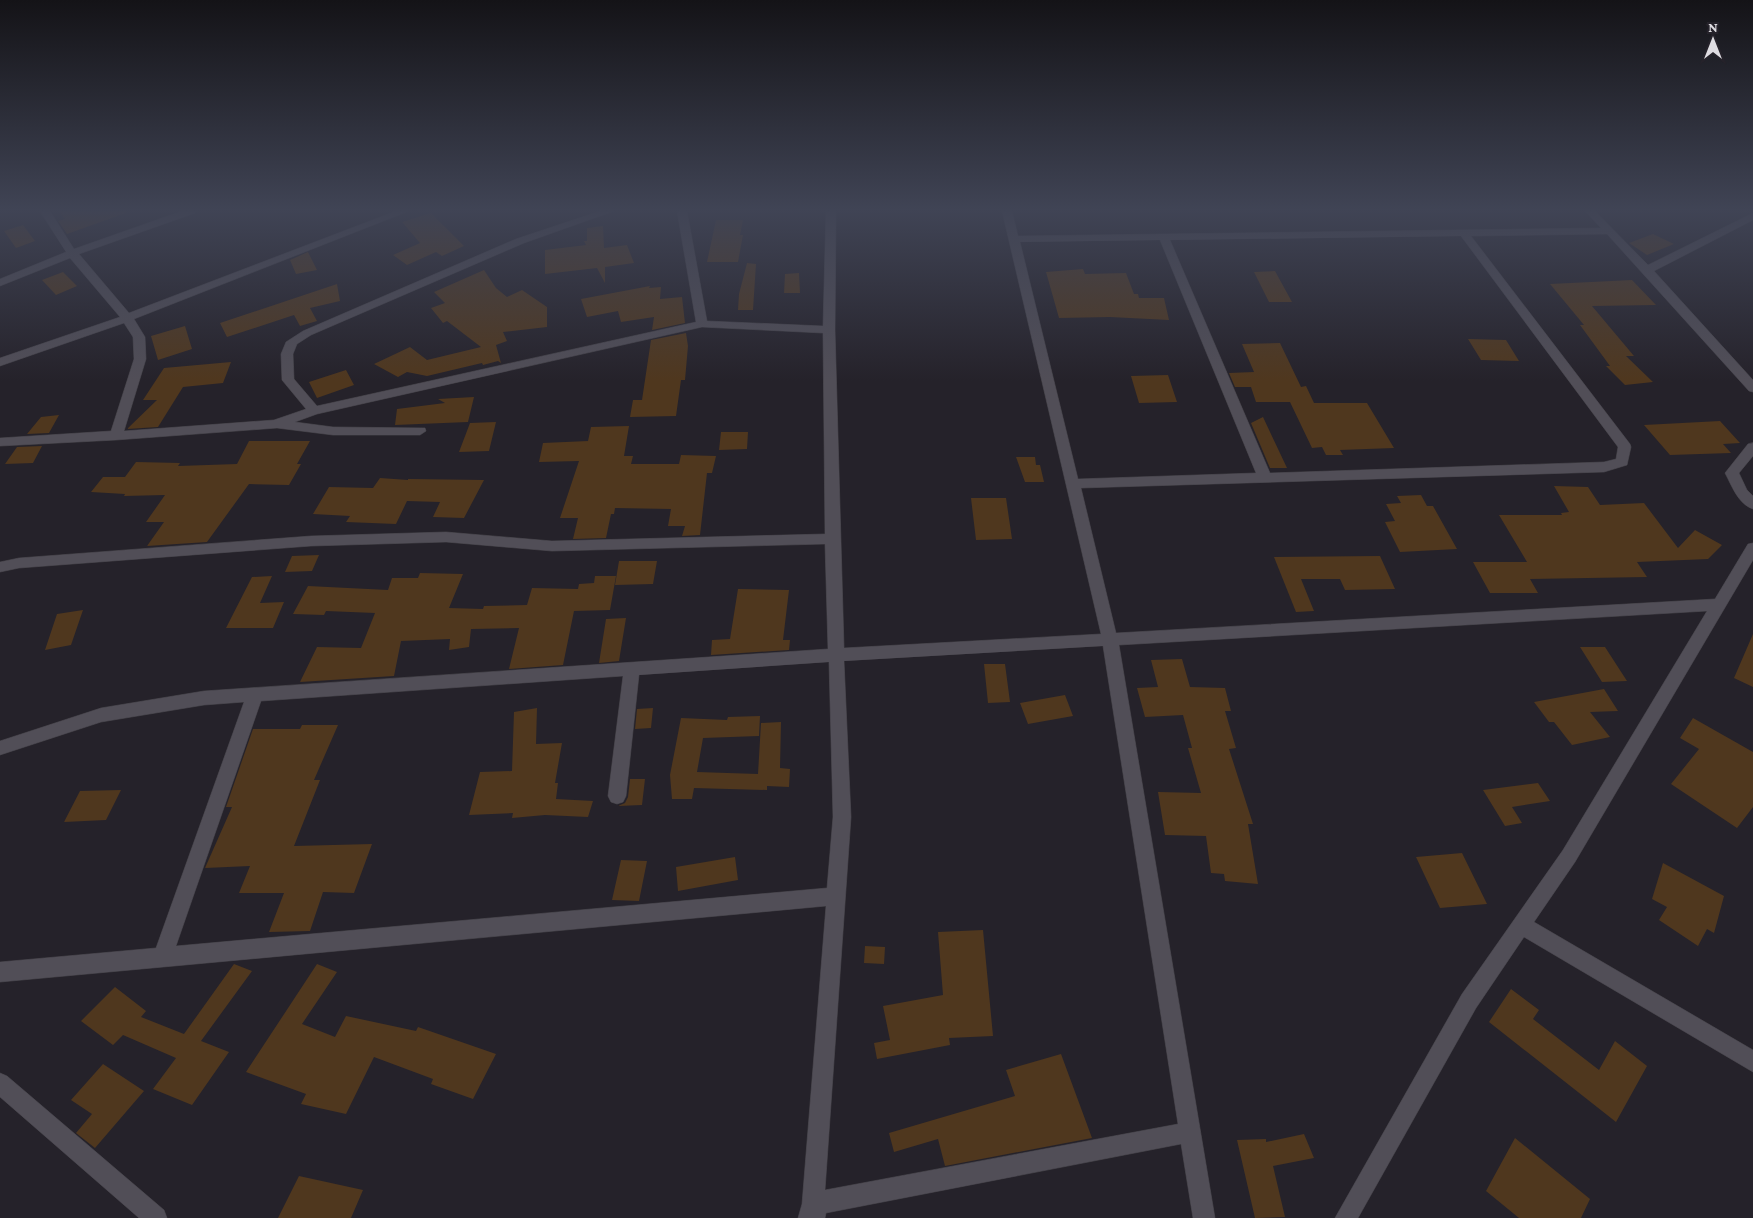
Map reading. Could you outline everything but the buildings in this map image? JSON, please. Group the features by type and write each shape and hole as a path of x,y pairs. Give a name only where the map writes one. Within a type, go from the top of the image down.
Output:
{"street":[{"path":"0,283 36,268"},
{"path":"85,268 127,318 139,337 140,359 116,436"},
{"path":"0,362 127,318 257,268"},
{"path":"314,411 288,380 287,354 292,342 307,333 458,268"},
{"path":"692,268 702,324"},
{"path":"830,268 832,540 842,817 813,1213 1190,1132"},
{"path":"1020,268 1110,639 1204,1218"},
{"path":"1177,268 1265,478"},
{"path":"1072,484 1604,467 1622,462 1625,446 1489,268"},
{"path":"1651,268 1647,270 1753,388"},
{"path":"275,424 314,411 702,324 829,330"},
{"path":"0,442 116,436 275,424 333,431 420,431"},
{"path":"1753,447 1732,473 1742,493 1753,504"},
{"path":"0,567 19,563 311,541 446,537 552,546 832,540"},
{"path":"1346,1218 1469,1001 1568,856 1753,548"},
{"path":"0,748 101,715 204,698 835,655 1719,605"},
{"path":"617,796 632,669"},
{"path":"163,957 255,694"},
{"path":"0,972 836,896"},
{"path":"1521,925 1753,1062"},
{"path":"0,1083 156,1218"}]}
